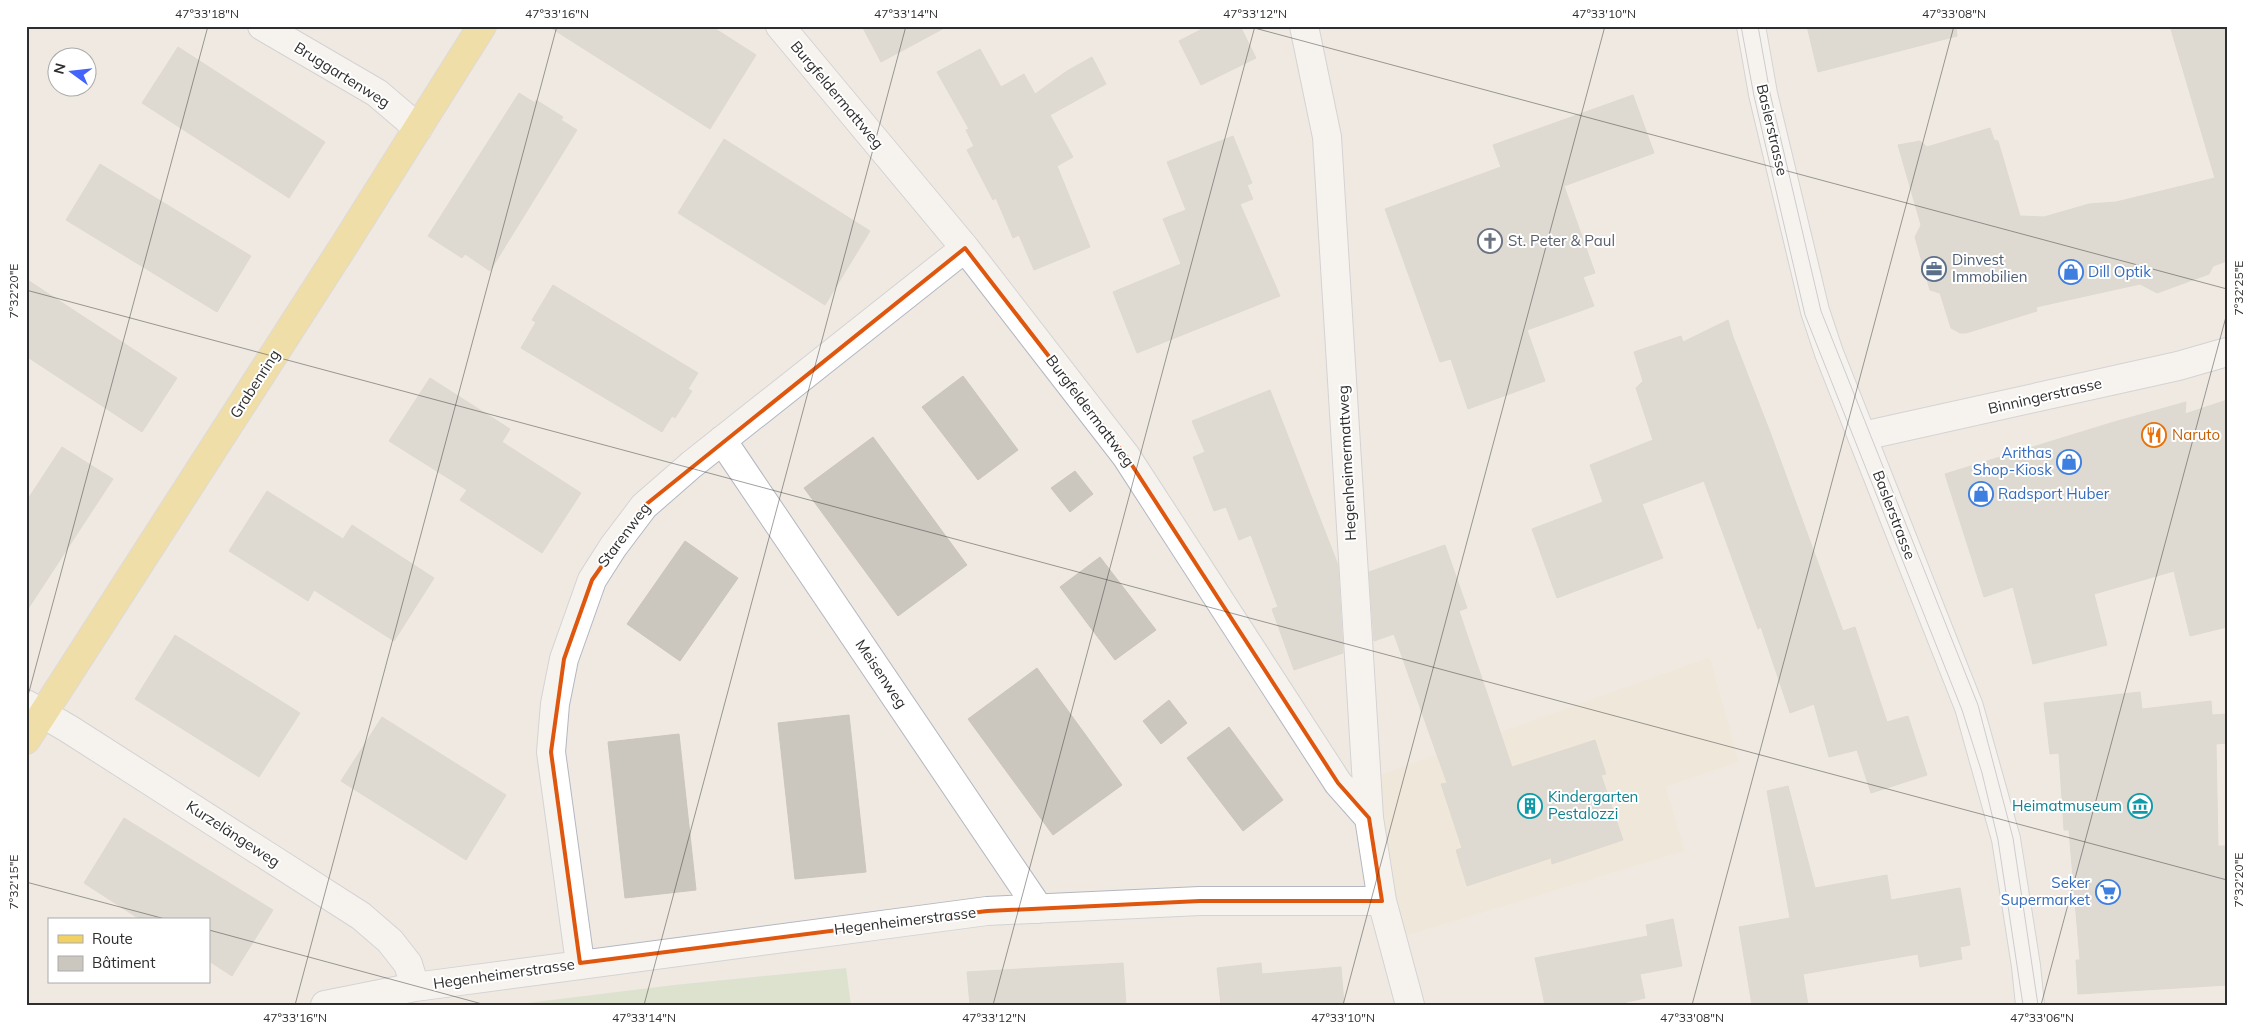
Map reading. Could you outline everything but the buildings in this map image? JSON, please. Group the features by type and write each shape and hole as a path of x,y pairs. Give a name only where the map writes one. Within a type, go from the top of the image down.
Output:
{"main road":[{"name":"Grabenring","path":"26,740 35,708 418,128 482,26"}],"street":[{"name":"Bruggartenweg","path":"262,26 376,92 418,128"},
{"name":"Burgfeldermattweg","path":"780,26 965,248 1126,456 1332,775 1369,818"},
{"name":"Hegenheimermattweg","path":"1304,26 1327,137 1369,818 1382,900"},
{"name":"Baslerstrasse","path":"1751,26 1763,94 1815,311 1829,353 1969,707 2006,839 2026,966 2030,1005"},
{"name":"Starenweg","path":"580,963 551,752 556,704 564,659 592,580 612,547 644,506 722,440 965,248"},
{"name":"Binningerstrasse","path":"1863,436 2178,366 2227,352"},
{"name":"Meisenweg","path":"722,440 1039,908"},
{"name":"Kurzelängeweg","path":"35,708 361,916 390,941 408,964 415,986"},
{"name":"Hegenheimerstrasse","path":"326,1005 415,986 987,911 1200,901 1382,900"},
{"path":"1382,900 1411,1004"}],"highlighted area":[{"path":"965,248 1126,456 1338,783 1369,818 1382,901 1200,901 987,911 580,963 551,752 564,659 592,580 644,506"}],"shaded area":[{"path":"1710,657 1739,762 1666,787 1685,851 1393,940 1366,780"}],"green space":[{"path":"846,968 851,1005 511,1005 674,985"}],"tram line":[{"path":"1741,26 1754,96 1805,315 1962,710 1982,773 1998,840 2023,1005"},
{"path":"1758,26 1770,93 1821,311 1978,705 2013,838 2038,1005"}],"place":[{"name":"St. Peter & Paul","path":"1490,241"},
{"name":"Dinvest Immobilien","path":"1934,269"},
{"name":"Dill Optik","path":"2071,272"},
{"name":"Naruto","path":"2154,435"},
{"name":"Arithas Shop-Kiosk","path":"2069,462"},
{"name":"Radsport Huber","path":"1981,494"},
{"name":"Kindergarten Pestalozzi","path":"1530,806"},
{"name":"Heimatmuseum","path":"2140,806"},
{"name":"Seker Supermarket","path":"2108,892"}]}
